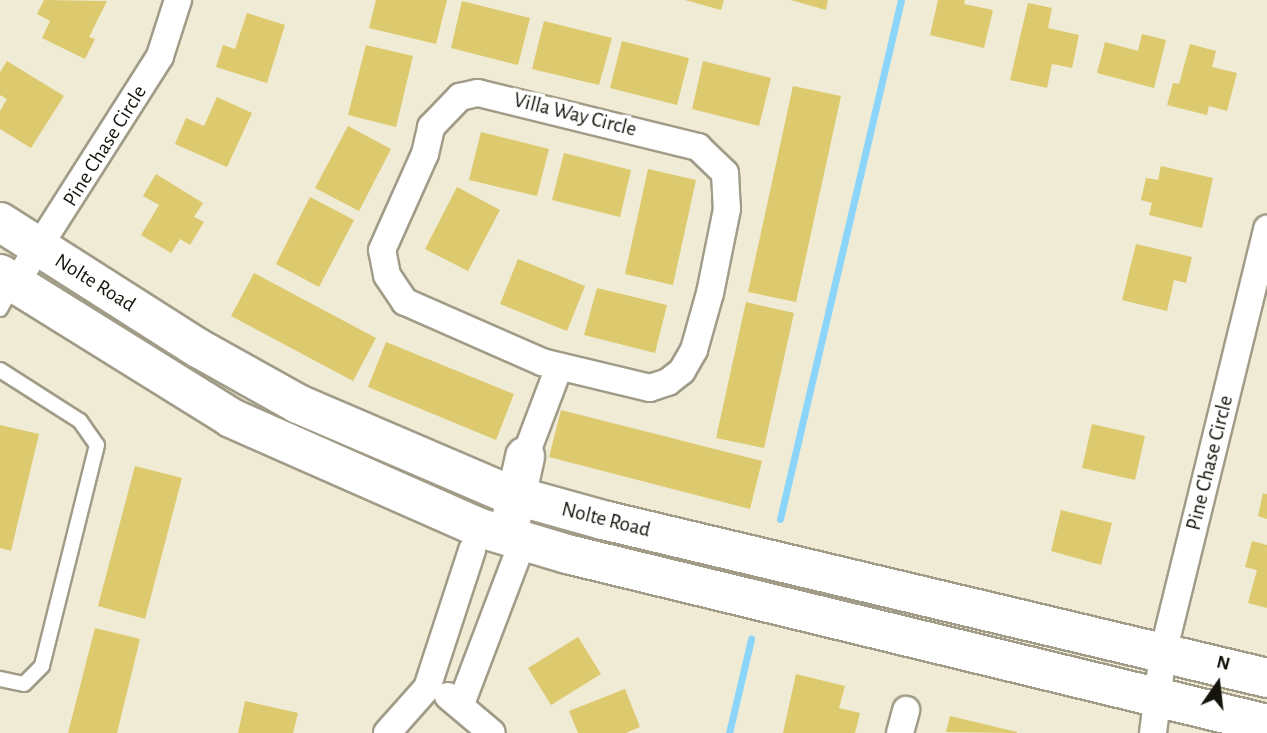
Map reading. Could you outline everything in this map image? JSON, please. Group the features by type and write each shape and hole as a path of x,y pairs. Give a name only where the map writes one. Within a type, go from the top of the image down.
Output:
{"street":[{"name":"Pine Chase Circle","path":"5,289 41,248 160,56 178,0"},
{"name":"Villa Way Circle","path":"495,94 687,144 712,157 726,173 727,209 710,293 694,350 682,371 650,388 551,364 405,302 387,275 382,250 425,154 431,127 460,97 495,94"},
{"name":"Nolte Road","path":"0,222 198,348 298,404 473,480 501,533 1155,715 1267,724"},
{"name":"Pine Chase Circle","path":"1155,715 1163,653 1267,229"},
{"name":"Nolte Road","path":"5,289 231,418 309,455 338,453 458,502 485,508 505,507 501,533"},
{"path":"387,733 446,696 501,533 519,455 551,364"},
{"path":"473,480 500,468 519,455"},
{"name":"Nolte Road","path":"501,533 708,545 1267,678"},
{"path":"446,696 501,533"},
{"path":"446,696 492,733"}],"lane":[{"path":"0,370 80,421 97,445 42,666 24,684 0,679"}],"building":[{"path":"44,0 107,1 89,37 95,39 85,59 42,38 50,21 37,14"},
{"path":"376,0 447,0 436,44 369,28"},
{"path":"685,0 724,0 721,10"},
{"path":"791,0 828,0 826,10"},
{"path":"938,0 965,0 964,4 993,10 984,48 930,35"},
{"path":"462,1 530,18 518,65 451,48"},
{"path":"1028,3 1052,8 1048,28 1079,35 1072,68 1052,64 1047,88 1010,80"},
{"path":"247,13 285,25 267,83 216,67 223,45 235,49"},
{"path":"544,21 612,38 599,85 532,69"},
{"path":"1142,34 1166,40 1154,88 1097,73 1105,42 1138,51"},
{"path":"622,41 689,58 677,105 610,88"},
{"path":"1190,44 1216,51 1212,67 1237,73 1227,111 1209,106 1207,115 1167,105 1173,83 1179,84"},
{"path":"366,45 413,56 396,127 348,115"},
{"path":"7,61 64,96 31,148 0,129 0,111 7,99 0,95 0,72"},
{"path":"703,61 771,78 759,126 692,109"},
{"path":"793,86 841,96 796,302 748,292"},
{"path":"217,97 252,113 227,167 175,144 186,118 204,126"},
{"path":"348,126 391,149 359,211 315,188"},
{"path":"481,132 549,149 537,196 469,180"},
{"path":"564,153 631,170 620,217 552,200"},
{"path":"1161,166 1213,178 1202,228 1149,215 1152,203 1141,200 1146,178 1158,180"},
{"path":"648,169 696,180 673,285 625,274"},
{"path":"156,174 203,203 194,217 204,222 190,245 180,239 171,253 141,235 159,205 143,196"},
{"path":"457,187 500,210 468,271 425,249"},
{"path":"310,197 354,220 319,287 276,264"},
{"path":"1136,244 1192,257 1186,283 1174,280 1167,311 1122,300"},
{"path":"518,259 585,286 567,331 500,304"},
{"path":"254,273 376,338 353,381 231,316"},
{"path":"597,288 667,305 655,353 584,335"},
{"path":"746,302 794,313 764,448 716,438"},
{"path":"386,342 514,394 496,440 368,387"},
{"path":"561,410 762,461 750,509 549,457"},
{"path":"1092,424 1145,436 1135,480 1082,468"},
{"path":"0,425 39,434 11,551 0,548"},
{"path":"135,466 182,478 145,619 98,606"},
{"path":"1263,493 1267,494 1267,519 1258,516"},
{"path":"1061,510 1112,523 1101,565 1051,551"},
{"path":"1252,541 1267,545 1267,608 1248,603 1257,570 1245,567"},
{"path":"95,628 140,639 117,733 68,733"},
{"path":"578,637 601,674 551,705 528,668"},
{"path":"796,674 845,686 839,708 860,713 855,733 783,733"},
{"path":"625,689 640,727 626,733 578,733 569,711"},
{"path":"245,701 298,713 293,733 238,733"},
{"path":"950,716 1017,732 1017,733 946,732"}],"waterway":[{"path":"780,519 901,0"},
{"path":"729,733 751,639"}]}
